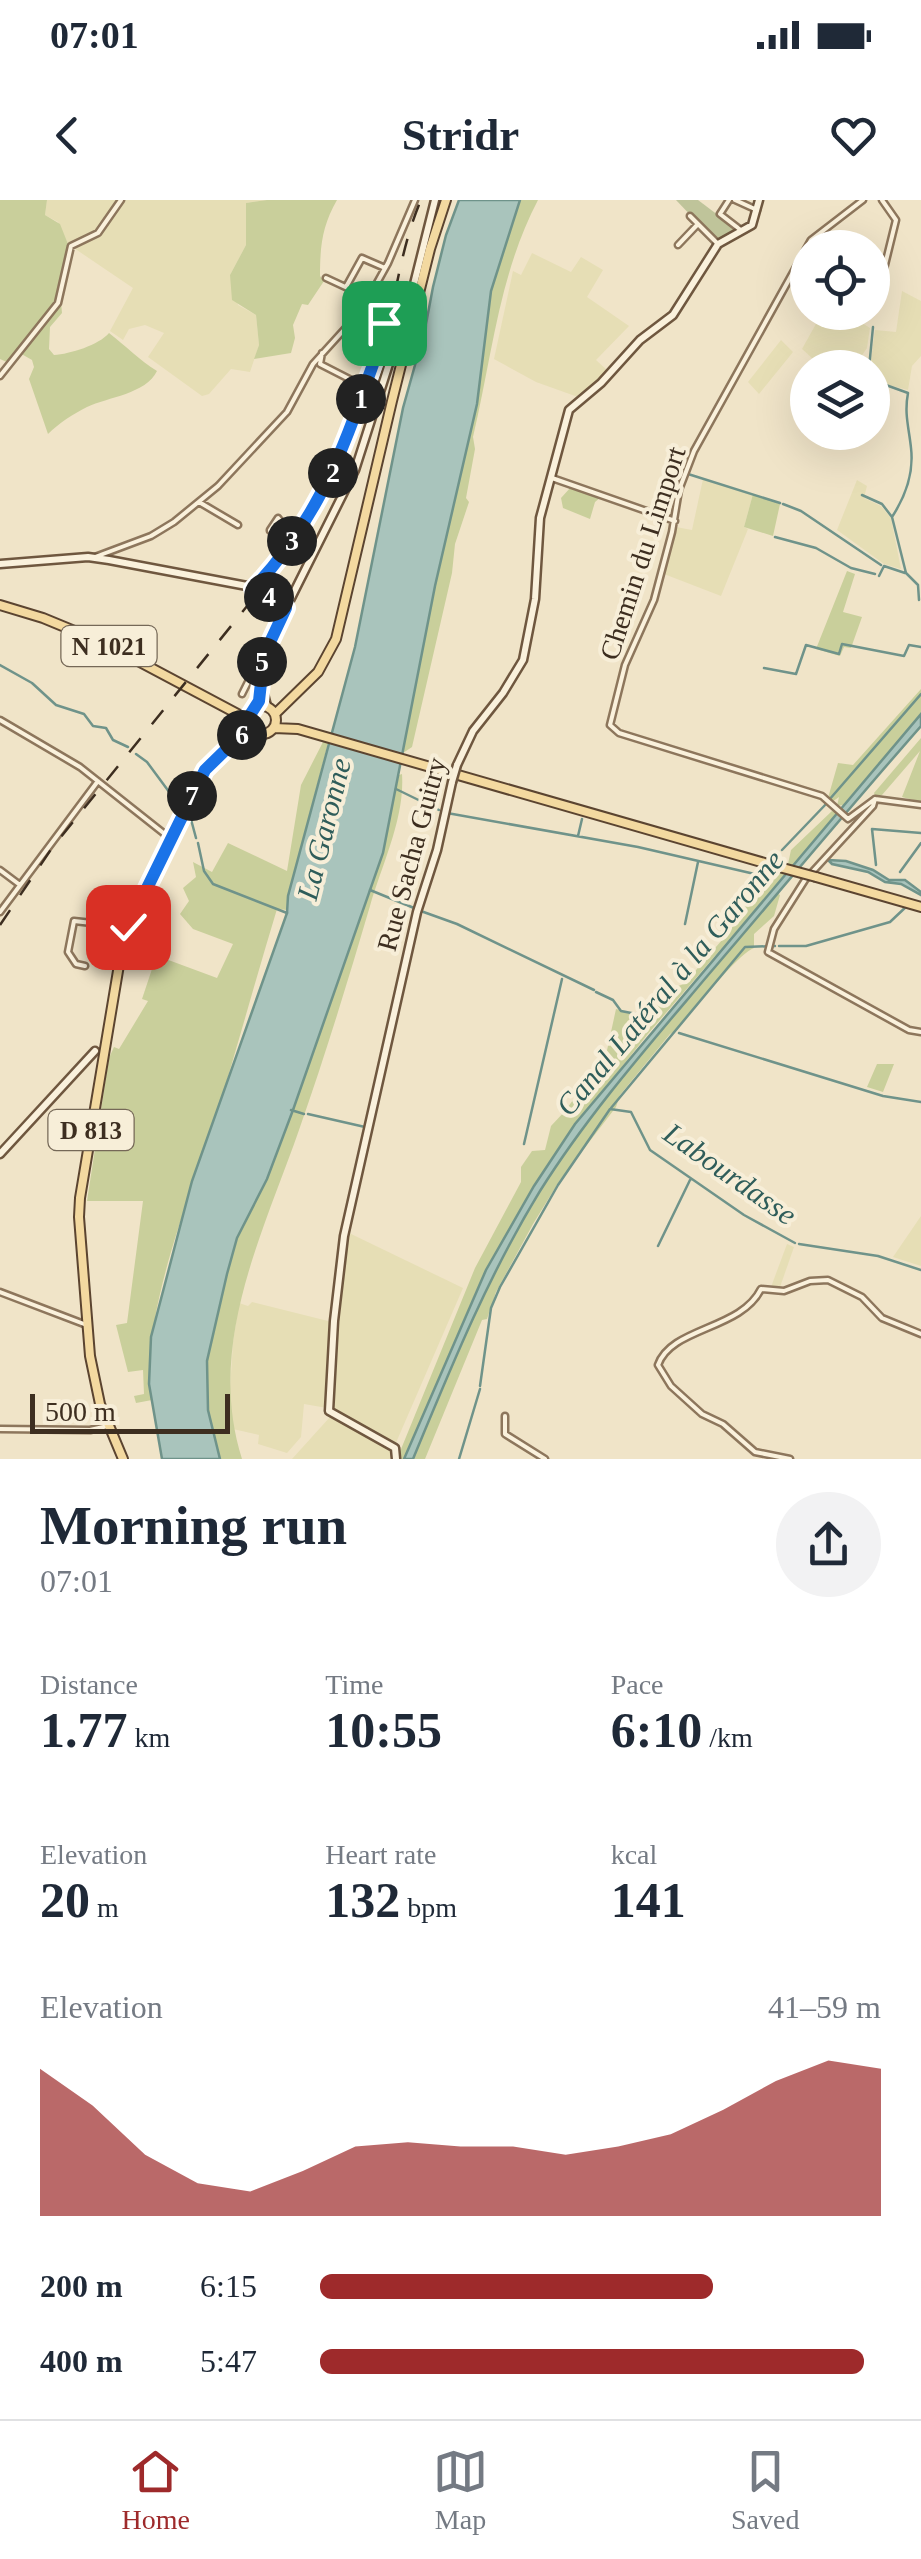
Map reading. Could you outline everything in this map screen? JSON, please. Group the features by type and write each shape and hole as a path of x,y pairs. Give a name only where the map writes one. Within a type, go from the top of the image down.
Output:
{"main road":[{"path":"446,200 430,248 338,633 322,667 273,715 267,733 257,732 249,722 254,708 273,715 300,730 914,905"},
{"name":"N 1021","path":"0,604 80,632 249,722"},
{"name":"N 1021","path":"212,700 254,708"},
{"name":"D 813","path":"123,1459 108,1426 94,1376 78,1218 98,1052 128,927 205,770 243,734 249,722"},
{"name":"D 813","path":"220,754 257,732"}],"street":[{"path":"0,376 58,303 71,246 98,233 121,200"},
{"path":"94,558 150,536 199,502 287,412 322,354 367,300 386,268 415,200"},
{"path":"254,708 262,664 355,470 412,292 435,200"},
{"path":"742,231 720,214 732,200 757,210"},
{"name":"Rue Sacha Guitry","path":"396,1459 395,1448 329,1411 334,1321 344,1236 358,1170 416,912 437,850 452,782 472,731 523,660 535,599 540,518 569,410 601,384 640,340 670,318 718,244 752,225 759,200"},
{"name":"Chemin du Limport","path":"863,200 808,244 694,450 679,490 654,600 625,665 610,728 822,796 850,818 875,799"},
{"path":"882,200 896,220 890,243"},
{"path":"690,216 718,244"},
{"path":"678,246 698,224"},
{"path":"346,287 362,258 386,268"},
{"path":"253,589 292,542 330,480 384,323 382,314 367,300 326,278"},
{"path":"322,354 320,364 365,387"},
{"path":"549,477 674,522"},
{"path":"199,502 238,524"},
{"path":"274,532 292,542"},
{"path":"0,564 94,558 253,589 286,608"},
{"path":"242,694 257,664 262,664"},
{"path":"262,678 273,715"},
{"path":"0,720 80,766 171,839"},
{"path":"0,912 98,782"},
{"path":"921,804 875,799 873,806 806,880 778,923 769,948 909,1030 921,1032"},
{"path":"0,870 20,885"},
{"path":"85,966 76,964 68,952 71,924 77,920 128,927"},
{"path":"0,1154 98,1052"},
{"path":"790,1459 755,1452 726,1426 705,1416 671,1386 658,1365 661,1357 678,1342 722,1324 752,1303 761,1289 784,1291 810,1281 828,1280 862,1297 882,1318 921,1334"},
{"path":"0,1292 87,1325"},
{"path":"504,1416 505,1434 545,1459"},
{"path":"0,1429 90,1430 108,1426"}],"shaded area":[{"path":"47,200 267,200 246,203 246,245 230,275 238,305 256,315 259,345 250,372 231,369 209,394 202,396 148,357 164,333 145,325 129,329 123,340 110,331 133,288 68,244 58,222 45,215"},
{"path":"532,253 571,272 581,257 603,270 587,297 629,326 596,360 608,371 578,397 536,382 494,359 513,271 521,275"},
{"path":"902,291 921,301 921,356 912,366 908,390 890,385 890,350 872,350 875,330 896,332"},
{"path":"813,330 870,330 866,350 802,349"},
{"path":"781,340 791,350 759,394 748,382"},
{"path":"703,479 753,494 744,527 748,529 721,596 664,574 676,527 692,530"},
{"path":"857,480 867,486 864,498 881,506 891,518 901,569 884,564 837,530"},
{"path":"921,1216 921,1266 893,1257"},
{"path":"347,1232 463,1288 395,1445 331,1409"},
{"path":"787,1244 794,1247 779,1290 771,1287"},
{"path":"252,1302 332,1322 327,1408 304,1404 301,1437 287,1453 258,1444 259,1435 233,1429 229,1406 233,1342 239,1303 248,1306"},
{"path":"330,1417 392,1452 390,1459 292,1459"}],"green space":[{"path":"0,200 47,200 45,215 60,224 68,244 59,282 62,313 50,327 49,349 54,355 84,348 109,333 157,371 144,385 87,407 48,434 29,379 34,367 32,360 18,352 9,363 0,359"},
{"path":"337,200 323,237 320,276 324,281 308,305 302,304 293,325 291,353 254,359 259,345 256,315 232,300 230,275 246,245 246,203"},
{"path":"520,200 538,200 505,286 473,437 475,449 466,498 469,502 455,544 452,573 412,747 403,753 435,586 477,404 491,291"},
{"path":"676,200 698,200 735,228 716,242"},
{"path":"571,487 601,497 595,502 590,519 563,508 561,498"},
{"path":"753,494 780,504 773,536 744,527"},
{"path":"847,571 855,574 843,612 862,617 851,648 844,647 840,656 816,649"},
{"path":"921,689 921,714 843,805 837,806 839,797 832,802 828,798 838,763 853,765"},
{"path":"921,738 921,802 902,797 920,751 882,795 875,796 874,793"},
{"path":"323,742 328,743 287,910 277,909 216,1117 169,1258 153,1333 152,1400 136,1403 134,1396 144,1394 143,1370 128,1372 116,1325 127,1323 143,1201 87,1201 109,1058 114,1047 119,1049 148,1001 142,999 154,963 163,958 217,978 233,944 193,929 180,914 189,901 183,888 196,877 193,862 212,872 228,843 287,871 301,785"},
{"path":"402,774 392,841 243,1292 231,1374 233,1416 242,1459 220,1459 208,1410 207,1361 227,1274 237,1238 267,1179 351,947 383,853"},
{"path":"832,811 838,813 647,1035 561,1144 476,1291 404,1459 397,1459 475,1268 521,1182 521,1167 532,1151 545,1150 551,1126 606,1055 616,1009 647,1017 672,988 684,984 722,940 720,931 757,892 763,880 777,875 788,864 791,850"},
{"path":"777,893 780,895 774,916 754,934 754,948 737,961 670,1034 620,1095 616,1107 560,1180 496,1292 487,1319 482,1320 425,1459 413,1459 487,1289 540,1191 623,1075"},
{"path":"877,1064 894,1064 883,1092 867,1087"}],"water":[{"name":"La Garonne","path":"459,200 520,200 491,291 477,404 435,586 383,853 293,1110 267,1179 237,1238 227,1274 207,1361 208,1410 220,1459 162,1459 149,1384 151,1337 192,1181 287,913 288,896 355,647 403,408 417,358 425,345 433,287"},
{"path":"921,714 921,726 643,1053 559,1162 487,1289 413,1459 404,1459 486,1270 575,1124"},
{"path":"828,860 846,861 889,880 905,880 921,895 901,884 885,882 868,872"}],"waterway":[{"path":"871,350 873,330"},
{"path":"890,386 908,393 910,476 892,517 906,573 918,585 919,600"},
{"path":"688,474 780,503"},
{"path":"862,495 882,504 892,517"},
{"path":"783,504 801,511 881,565"},
{"path":"775,537 816,548 851,568 875,574"},
{"path":"879,576 884,566 905,573"},
{"path":"764,668 796,674 806,645 839,654 842,644 904,656 909,645 921,647"},
{"path":"0,665 32,683 56,705 84,714 93,726 106,728 113,740 128,747"},
{"path":"829,800 921,694"},
{"path":"136,754 147,762 181,808"},
{"path":"396,789 439,810"},
{"name":"Canal Latéral à la Garonne","path":"782,850 827,803"},
{"path":"189,812 196,838"},
{"name":"Canal Latéral à la Garonne","path":"447,813 638,847 759,875"},
{"path":"578,836 582,819"},
{"path":"876,865 872,829 921,833"},
{"path":"198,843 204,871 213,884 287,913"},
{"path":"900,872 921,843"},
{"name":"Canal Latéral à la Garonne","path":"685,924 698,862"},
{"path":"370,890 414,908"},
{"path":"779,946 806,946 890,922 908,905"},
{"path":"418,910 457,924 594,990"},
{"path":"611,1108 745,947 775,946"},
{"name":"Canal Latéral à la Garonne","path":"524,1144 562,979"},
{"name":"Canal Latéral à la Garonne","path":"596,992 613,1000 621,1011 652,1017"},
{"path":"679,1033 883,1096 921,1102"},
{"name":"Labourdasse","path":"480,1386 491,1308 500,1287 558,1185 610,1109 631,1112 650,1150 744,1215 795,1243"},
{"path":"291,1110 304,1114"},
{"path":"308,1114 365,1127"},
{"path":"658,1246 690,1180"},
{"name":"Labourdasse","path":"799,1244 878,1256 921,1270"},
{"name":"Labourdasse","path":"459,1459 480,1389"}],"railway":[{"path":"0,925 52,848 298,543 313,519 339,469 369,390 404,250 421,200"}],"route":[{"path":"128,927 205,770 248,727 259,701 264,655 286,608 253,589 287,549 326,489 345,446 384,323"}]}
